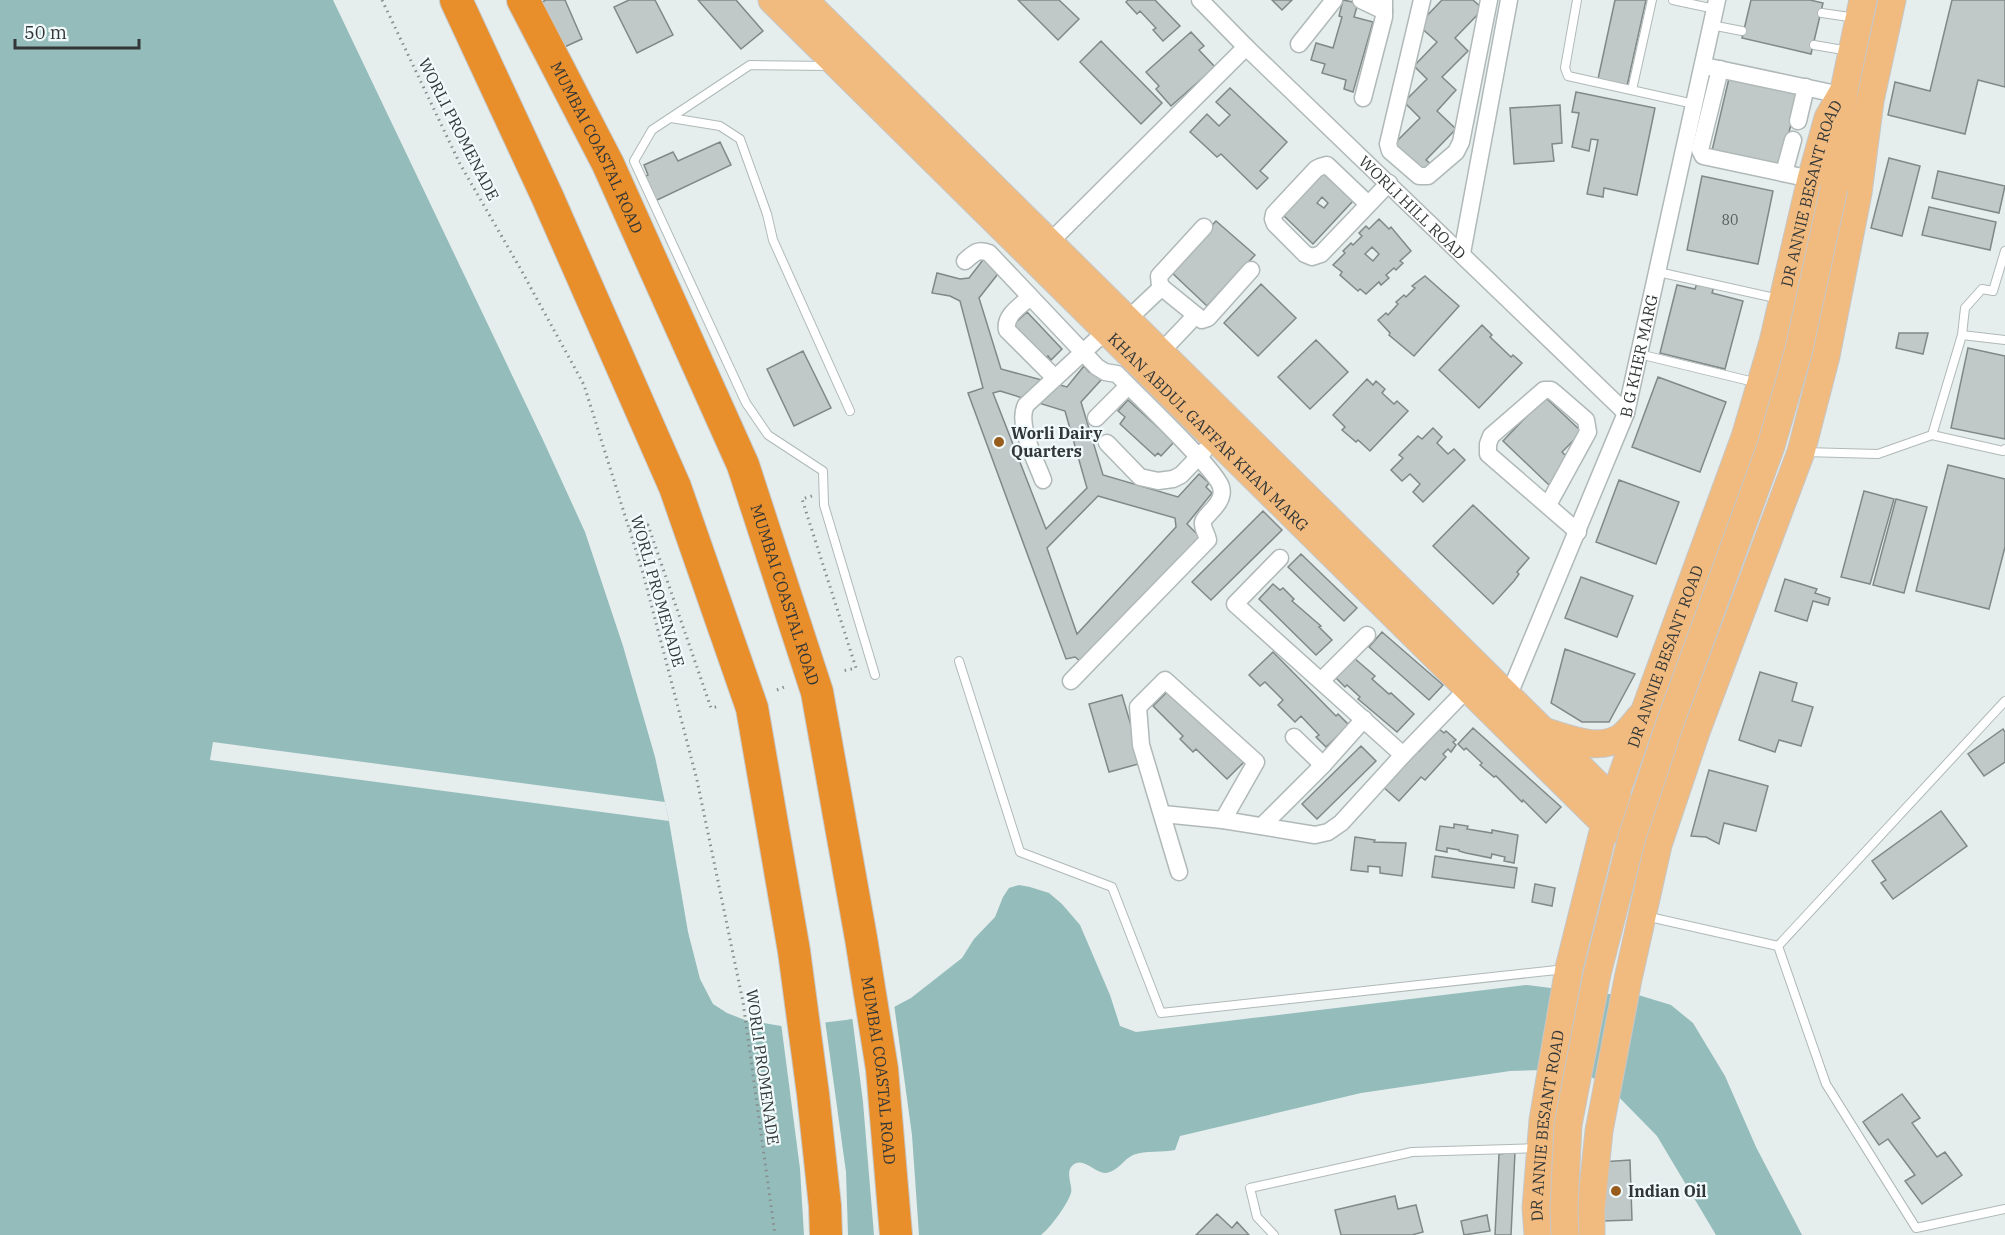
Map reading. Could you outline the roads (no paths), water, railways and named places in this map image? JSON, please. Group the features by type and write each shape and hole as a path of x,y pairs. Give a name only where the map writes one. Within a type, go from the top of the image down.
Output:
{"highway":[{"path":"456,0 552,207 675,487 752,708 794,951 813,1094 826,1235"},
{"name":"MUMBAI COASTAL ROAD","path":"523,0 608,164 743,465 817,692 882,1069 896,1235"}],"main road":[{"name":"KHAN ABDUL GAFFAR KHAN MARG","path":"772,0 838,66 1117,326 1160,353 1542,730 1609,812"},
{"name":"KHAN ABDUL GAFFAR KHAN MARG","path":"804,0 1049,243 1117,326 1207,448 1467,688 1609,812 1661,836"},
{"name":"DR ANNIE BESANT ROAD","path":"1591,1235 1591,1209 1599,1131 1628,979 1661,836 1721,664 1801,452 1826,356 1858,194 1870,101 1892,0"},
{"name":"DR ANNIE BESANT ROAD","path":"1565,1235 1568,1125 1597,974 1629,848 1670,723 1771,446 1799,349 1822,183 1861,9"},
{"name":"DR ANNIE BESANT ROAD","path":"1538,1235 1536,1208 1543,1120 1569,968 1609,812 1745,437 1783,300 1822,183"},
{"path":"1669,645 1721,664"},
{"path":"1542,730 1579,742 1605,744 1622,737 1644,713"},
{"path":"1588,892 1644,909"}],"street":[{"name":"WORLI HILL ROAD","path":"1200,0 1246,47 1626,412"},
{"path":"1299,44 1334,0"},
{"path":"1361,0 1384,5 1363,98"},
{"path":"1371,166 1388,148 1422,0"},
{"path":"1388,148 1423,177 1428,176 1459,147 1491,0 1508,7 1462,253"},
{"name":"B G KHER MARG","path":"1508,697 1626,412 1714,11"},
{"path":"1049,243 1246,47"},
{"path":"1702,65 1806,87 1843,92"},
{"path":"1720,69 1700,150 1701,154 1822,183"},
{"path":"1798,121 1806,87"},
{"path":"1784,173 1792,140"},
{"path":"1368,204 1327,165 1323,165 1274,214 1273,219 1275,224 1305,254 1312,257 1321,254 1389,183"},
{"path":"1204,227 1159,276 1159,283 1162,287 1202,321 1208,318 1251,270"},
{"path":"965,261 978,251 984,250 989,253 1097,367 1117,374 1128,386 1207,448 1221,486 1222,492 1215,509 1203,520 1202,524 1208,540 1071,681"},
{"path":"1043,480 1022,424 1022,412 1026,405 1083,352 1162,287"},
{"path":"1030,297 1009,316 1005,323 1007,330 1055,378"},
{"path":"1160,353 1195,316"},
{"path":"1096,418 1128,386"},
{"path":"1578,532 1488,454 1491,436 1544,390 1551,390 1586,420 1612,447"},
{"path":"1548,505 1588,432 1586,420"},
{"path":"1107,443 1140,477 1158,481 1173,479 1181,475 1207,448"},
{"path":"1280,558 1234,604 1403,755"},
{"path":"1321,681 1367,635"},
{"path":"1179,872 1141,745 1138,707 1165,680 1256,762 1223,820"},
{"path":"1163,814 1223,820 1315,835 1328,832 1341,823 1467,688"},
{"path":"1262,826 1323,765 1364,719"},
{"path":"1293,737 1323,765"}],"lane":[{"path":"1576,0 1566,73 1572,78 1694,104"},
{"path":"1632,90 1652,0"},
{"path":"1673,0 1714,11 1742,31"},
{"path":"1822,13 1861,9"},
{"path":"1814,45 1852,52"},
{"path":"838,66 750,65 652,130 634,161 746,403 768,435 823,471 824,505 875,675"},
{"path":"670,118 720,126 740,139 767,214 773,240 850,411"},
{"path":"1932,435 1962,335 1965,308 1982,289 1993,291 2005,251"},
{"path":"1658,272 1783,300"},
{"path":"1962,335 2005,340"},
{"path":"1639,354 1761,384"},
{"path":"1801,452 1878,454 1932,435 2005,449"},
{"path":"959,661 1020,852 1112,887 1161,1013 1569,968"},
{"path":"1778,946 2005,701"},
{"path":"1644,909 1778,946"},
{"path":"1778,946 1826,1084 1916,1228 2005,1209"},
{"path":"1274,1235 1257,1217 1250,1188 1412,1152 1542,1148"}],"water":[{"path":"0,0 333,0 585,532 623,646 655,757 669,821 688,932 700,979 713,1004 745,1020 787,1027 869,1016 894,1007 911,998 962,958 974,939 995,917 1009,888 1019,885 1049,893 1080,925 1110,995 1120,1026 1136,1032 1527,985 1598,994 1635,994 1671,1005 1693,1023 1725,1076 1756,1147 1802,1235 1716,1235 1657,1136 1611,1089 1578,1069 1510,1071 1361,1093 1180,1136 1175,1150 1133,1155 1117,1168 1106,1173 1085,1164 1076,1163 1069,1172 1071,1193 1069,1198 1054,1221 1041,1235 0,1235"}],"place":[{"name":"Worli Dairy Quarters","path":"999,442"},
{"name":"Indian Oil","path":"1616,1191"}]}
